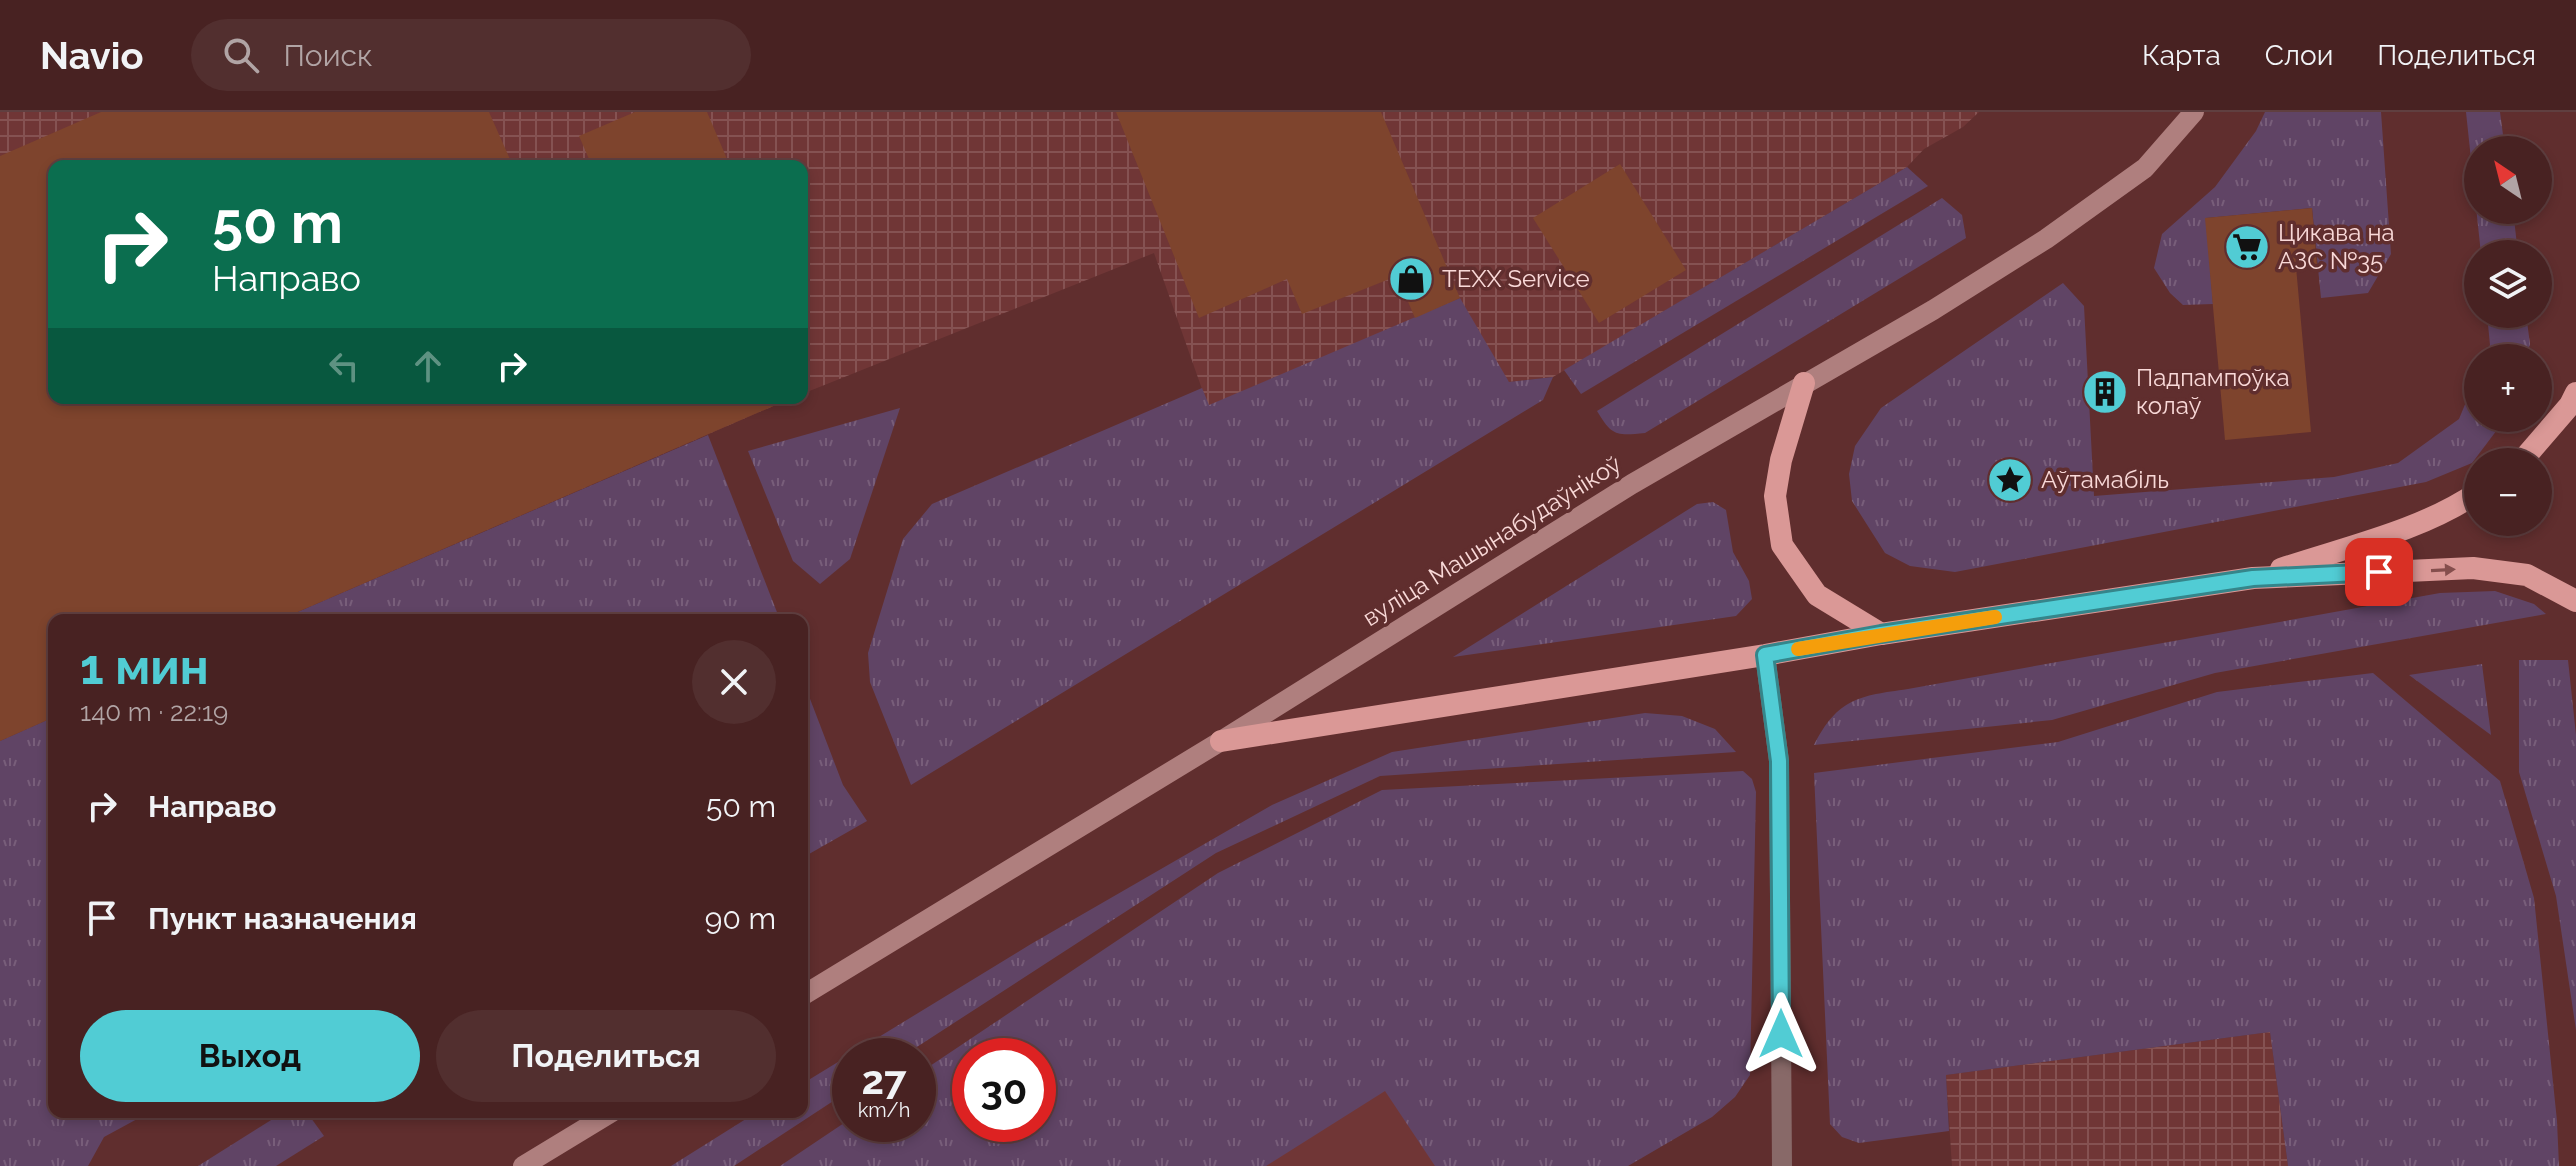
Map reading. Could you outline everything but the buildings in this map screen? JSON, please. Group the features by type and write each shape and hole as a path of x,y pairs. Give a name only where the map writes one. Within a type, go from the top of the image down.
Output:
{"highway":[{"path":"1804,383 1781,460 1775,496 1782,545 1817,595 1881,634"},
{"path":"2533,448 2570,405 2576,393"},
{"path":"2253,578 2407,527 2464,501"},
{"path":"1221,741 1881,634 2253,578 2473,568 2527,575 2576,601"}],"main road":[{"name":"вуліца Машынабудаўнікоў","path":"808,992 1221,741 1619,492 1933,310 2046,239 2145,168 2194,112"},
{"path":"523,1166 602,1118"}],"street":[{"path":"1765,655 1779,761 1782,1166"}],"shaded area":[{"path":"0,112 1979,112 1963,127 1924,149 1907,167 1553,377 1509,382 1415,318 1208,406 1154,253 808,392 808,160 48,160 48,404 778,404 293,614 48,614 48,720 0,741"},
{"path":"2270,1032 2288,1166 1952,1166 1946,1075"},
{"path":"1384,1072 1443,1166 1241,1166"}],"green space":[{"path":"2265,112 2381,112 2391,254 2368,293 2321,298 2312,208 2206,218 2213,304 2183,305 2170,293 2154,268 2162,234 2215,187 2256,131"},
{"path":"2466,112 2500,112 2503,136 2469,136"},
{"path":"1907,167 1928,186 1581,394 1564,370"},
{"path":"1942,198 1962,215 1966,238 1645,433 1621,434 1611,430 1602,419 1597,411"},
{"path":"2478,224 2515,224 2516,240 2480,240"},
{"path":"2063,283 2084,306 2094,496 2334,477 2398,463 2459,419 2464,407 2464,432 2495,432 2483,448 2464,448 2464,466 2426,482 1955,572 1910,566 1885,553 1852,501 1849,474 1855,446 1881,408"},
{"path":"1460,298 1509,382 1553,377 1543,400 911,785 870,682 868,653 903,539 932,504 1202,388 1209,405"},
{"path":"2488,328 2528,328 2530,344 2490,344"},
{"path":"900,408 850,559 820,584 793,561 748,451"},
{"path":"708,435 778,614 293,614"},
{"path":"1713,502 1726,510 1733,552 1749,581 1752,599 1736,616 1453,657 1697,504"},
{"path":"2495,591 2534,604 2546,614 2215,673 2052,720 1814,745 1841,708 1876,694 2440,593"},
{"path":"2519,660 2568,660 2576,735 2576,1030 2556,896 2519,772"},
{"path":"2482,664 2491,735 2409,675"},
{"path":"2373,673 2500,781 2534,898 2559,1166 2288,1166 2270,1032 1946,1075 1949,1131 1859,1143 1842,1137 1830,1124 1814,773 2058,742 2217,692"},
{"path":"808,694 843,785 867,821 808,855"},
{"path":"1645,713 1682,716 1715,729 1736,752 1380,776 1216,853 931,1038 877,1038 1031,944 1272,805 1392,752"},
{"path":"48,720 48,1118 139,1118 104,1137 88,1166 0,1166 0,741"},
{"path":"1743,771 1752,779 1756,792 1750,1075 1735,1097 1712,1117 1628,1166 1435,1166 1385,1091 1266,1166 780,1166 832,1131 832,1142 936,1142 936,1062 952,1051 952,1142 1056,1142 1056,1038 972,1038 1218,873 1382,790"},
{"path":"832,1066 832,1102 808,1118 808,1080"},
{"path":"274,1118 311,1118 324,1136 276,1166 198,1166"},
{"path":"747,1118 807,1118 734,1166 671,1166"}],"slow traffic":[{"path":"1798,649 1995,617"}],"place":[{"name":"Цикава на АЗС №35","path":"2247,247"},
{"name":"TEXX Service","path":"1411,279"},
{"name":"Падпампоўка колаў","path":"2105,392"},
{"name":"Аўтамабіль","path":"2010,480"}],"route":[{"path":"1781,1034 1779,761 1765,655 1881,634 2253,578 2379,572"}]}
